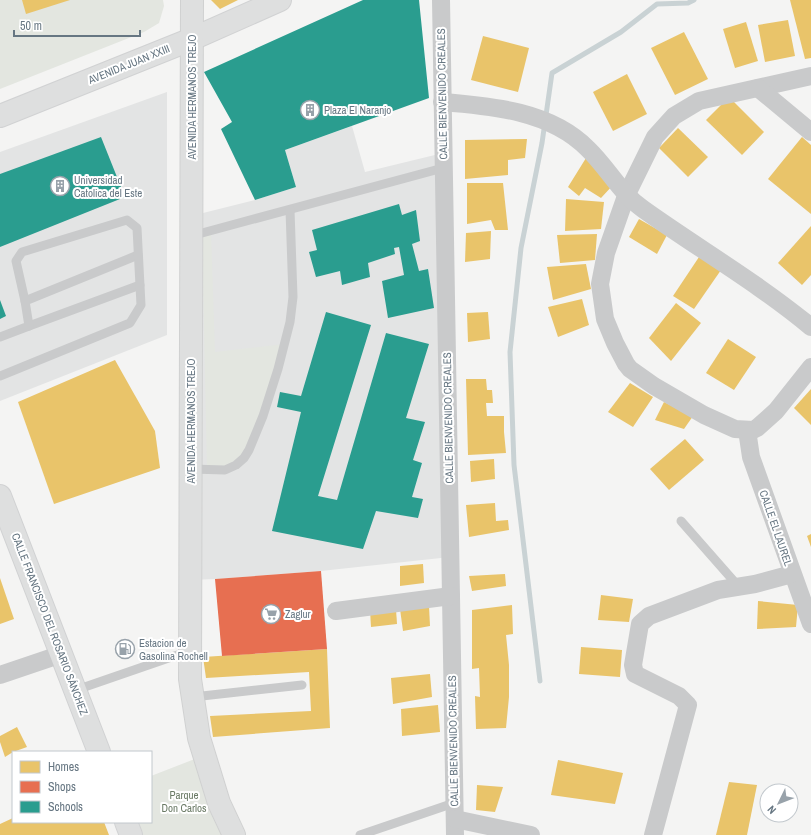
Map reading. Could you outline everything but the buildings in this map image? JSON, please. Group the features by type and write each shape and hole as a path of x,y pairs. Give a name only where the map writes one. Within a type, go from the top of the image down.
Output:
{"main road":[{"name":"AVENIDA HERMANOS TREJO","path":"192,0 190,679 199,738 219,803 234,835"},
{"name":"AVENIDA JUAN XXIII","path":"0,116 192,39 280,0"},
{"name":"CALLE FRANCISCO DEL ROSARIO SÁNCHEZ","path":"0,496 99,751"},
{"path":"126,823 131,835"}],"street":[{"name":"CALLE BIENVENIDO CREALES","path":"441,0 455,819"},
{"path":"811,76 699,101 674,116 655,137 626,196 607,248 600,284 604,315 614,343 630,369 654,386 704,415 735,429 753,430 757,428 773,414 811,367"},
{"path":"758,88 811,132"},
{"path":"442,102 483,105 524,114 561,128 588,149 608,171 626,196 641,208 734,270 811,327"},
{"name":"CALLE EL LAUREL","path":"747,430 751,457 811,624"},
{"path":"653,835 688,705 679,696 635,674 633,665 640,624 649,616 718,590 756,584 792,574"},
{"path":"336,611 451,596"},
{"path":"1,672 62,654"},
{"path":"455,819 512,833 531,835"}],"lane":[{"path":"191,236 443,168"},
{"path":"191,469 226,470 236,465 244,458 249,450 263,416 278,369 290,322 293,297 290,210"},
{"path":"0,376 130,323 141,306 136,228 127,220 22,252 16,261 29,326"},
{"path":"25,302 138,255"},
{"path":"0,337 140,286"},
{"path":"681,522 739,586"},
{"path":"76,690 190,651"},
{"path":"193,697 302,685"},
{"path":"360,835 455,819"}],"shaded area":[{"path":"167,92 167,335 0,401 0,152"},
{"path":"352,126 365,172 443,153 450,557 321,571 191,580 191,216 255,200 296,187 285,150"}],"green space":[{"path":"0,0 163,0 164,6 159,23 144,32 0,89"},
{"path":"211,231 215,352 285,344 263,416 236,465 207,471 202,233"},
{"name":"Parque Don Carlos","path":"205,755 234,835 131,835 126,823 152,823 152,776"}],"waterway":[{"path":"540,681 514,465 510,352 521,248 542,143 552,73 621,32 657,4 688,3 694,0"}],"place":[{"name":"Plaza El Naranjo","path":"310,110"},
{"name":"Universidad Catolica del Este","path":"60,186"},
{"name":"Zaglur","path":"271,614"},
{"name":"Estacion de Gasolina Rochell","path":"125,649"}]}
